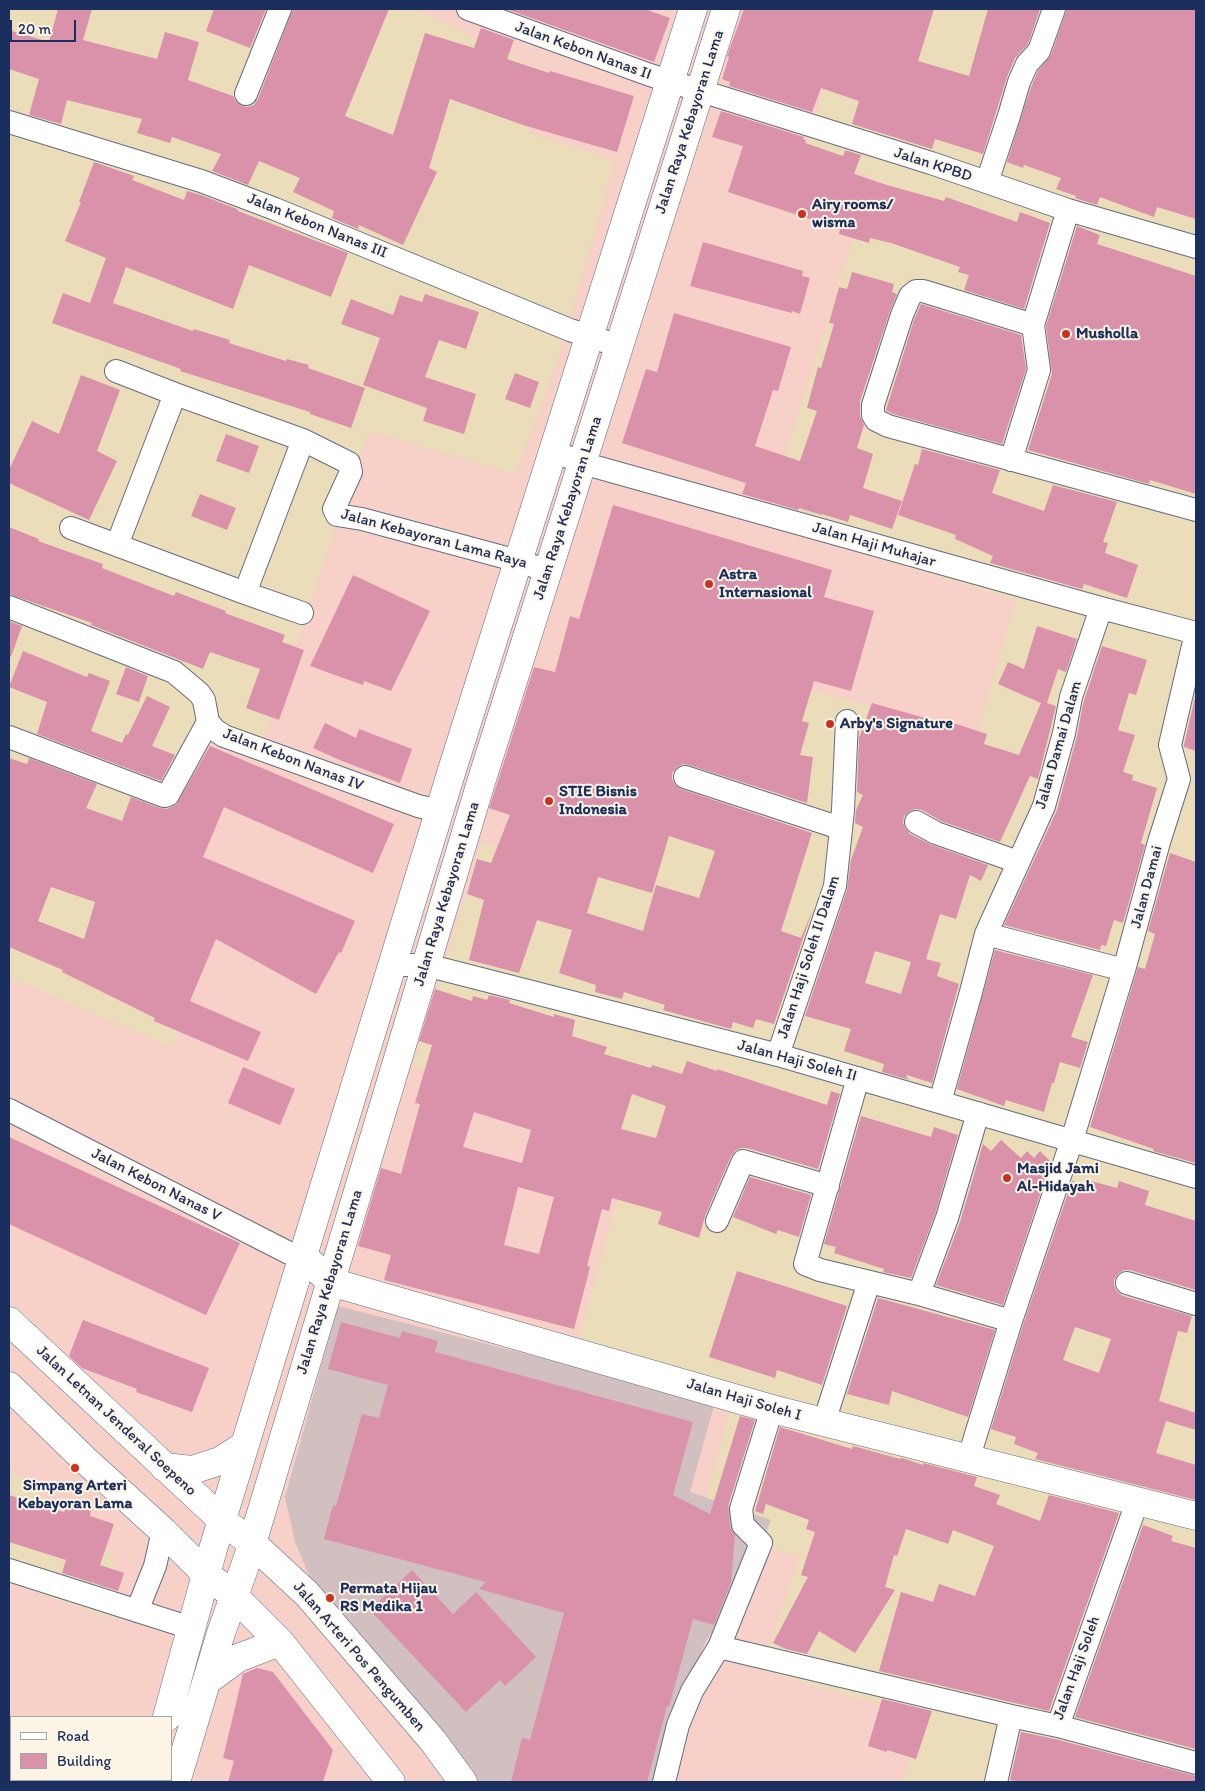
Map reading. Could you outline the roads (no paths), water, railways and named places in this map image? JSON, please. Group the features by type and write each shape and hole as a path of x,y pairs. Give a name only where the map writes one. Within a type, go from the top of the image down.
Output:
{"main road":[{"name":"Jalan Raya Kebayoran Lama","path":"167,1716 206,1574 439,811 693,9"},
{"name":"Jalan Raya Kebayoran Lama","path":"176,1782 252,1544 482,780 726,9"},
{"path":"652,138 682,148"},
{"path":"362,1065 393,1075"},
{"path":"340,1137 371,1147"},
{"path":"329,1173 360,1182"},
{"name":"Jalan Haji Soleh I","path":"304,1258 331,1282 772,1409 1196,1516"},
{"name":"Jalan Letnan Jenderal Soepeno","path":"9,1321 223,1521"},
{"path":"9,1386 206,1574 234,1596 280,1642 391,1782"},
{"path":"258,1403 291,1413"},
{"path":"164,1467 192,1470 220,1461 245,1445"},
{"name":"Jalan Arteri Pos Pengumben","path":"223,1521 252,1544 307,1594 433,1741 463,1782"},
{"path":"208,1680 238,1658 280,1642"}],"street":[{"path":"246,94 280,9"},
{"name":"Jalan Kebon Nanas II","path":"468,9 670,81"},
{"path":"987,182 1010,116 1019,82 1028,64 1039,51 1054,9"},
{"name":"Jalan KPBD","path":"670,81 987,182 1068,210 1196,247"},
{"name":"Jalan Kebon Nanas III","path":"9,122 201,181 275,208 590,337 619,346"},
{"path":"1011,460 1039,370 1033,325 1068,210"},
{"path":"1033,325 923,291 916,291 910,296 906,304 873,405 876,420 888,426 1196,510"},
{"name":"Jalan Kebayoran Lama Raya","path":"116,371 303,440 349,464 351,472 334,509 337,515 362,519 518,561 548,571"},
{"path":"117,545 175,394"},
{"path":"245,594 303,440"},
{"name":"Jalan Haji Muhajar","path":"554,451 582,463 1196,633"},
{"path":"71,528 245,594 302,613"},
{"name":"Jalan Kebon Nanas IV","path":"9,607 174,672 199,693 204,700 208,722 224,736 418,806 439,811"},
{"name":"Jalan Damai Dalam","path":"940,1102 986,934 1044,806 1064,733 1071,697 1101,608"},
{"name":"Jalan Damai","path":"1072,1140 1124,970 1159,842 1179,779 1170,745 1196,633"},
{"name":"Jalan Haji Soleh II Dalam","path":"778,1055 835,886 847,721"},
{"path":"9,737 164,796 168,795 208,722"},
{"path":"685,778 840,828"},
{"path":"916,822 936,832 1018,862"},
{"path":"986,934 1124,970"},
{"name":"Jalan Haji Soleh II","path":"392,965 426,965 778,1055 1196,1178"},
{"path":"858,1078 805,1264 820,1270 920,1294 1011,1321"},
{"name":"Jalan Kebon Nanas V","path":"9,1110 293,1255 304,1258"},
{"path":"920,1294 947,1218 978,1113"},
{"path":"968,1460 1011,1321 1072,1140"},
{"path":"717,1221 743,1161 828,1186"},
{"path":"824,1422 869,1282"},
{"path":"1127,1283 1196,1304"},
{"path":"664,1782 678,1725 689,1698 719,1647 761,1543 742,1525 741,1508 772,1409"},
{"name":"Jalan Haji Soleh","path":"719,1647 1058,1726 1137,1502"},
{"path":"137,1611 148,1588 163,1531"},
{"path":"9,1570 191,1628"},
{"path":"996,1782 1011,1716"},
{"path":"1058,1726 1196,1764"}],"place":[{"name":"Airy rooms/ wisma","path":"802,214"},
{"name":"Musholla","path":"1066,334"},
{"name":"Astra Internasional","path":"709,584"},
{"name":"Arby's Signature","path":"830,724"},
{"name":"STIE Bisnis Indonesia","path":"549,801"},
{"name":"Masjid Jami Al-Hidayah","path":"1007,1178"},
{"name":"Simpang Arteri Kebayoran Lama","path":"75,1468"},
{"name":"Permata Hijau RS Medika 1","path":"330,1598"}]}
